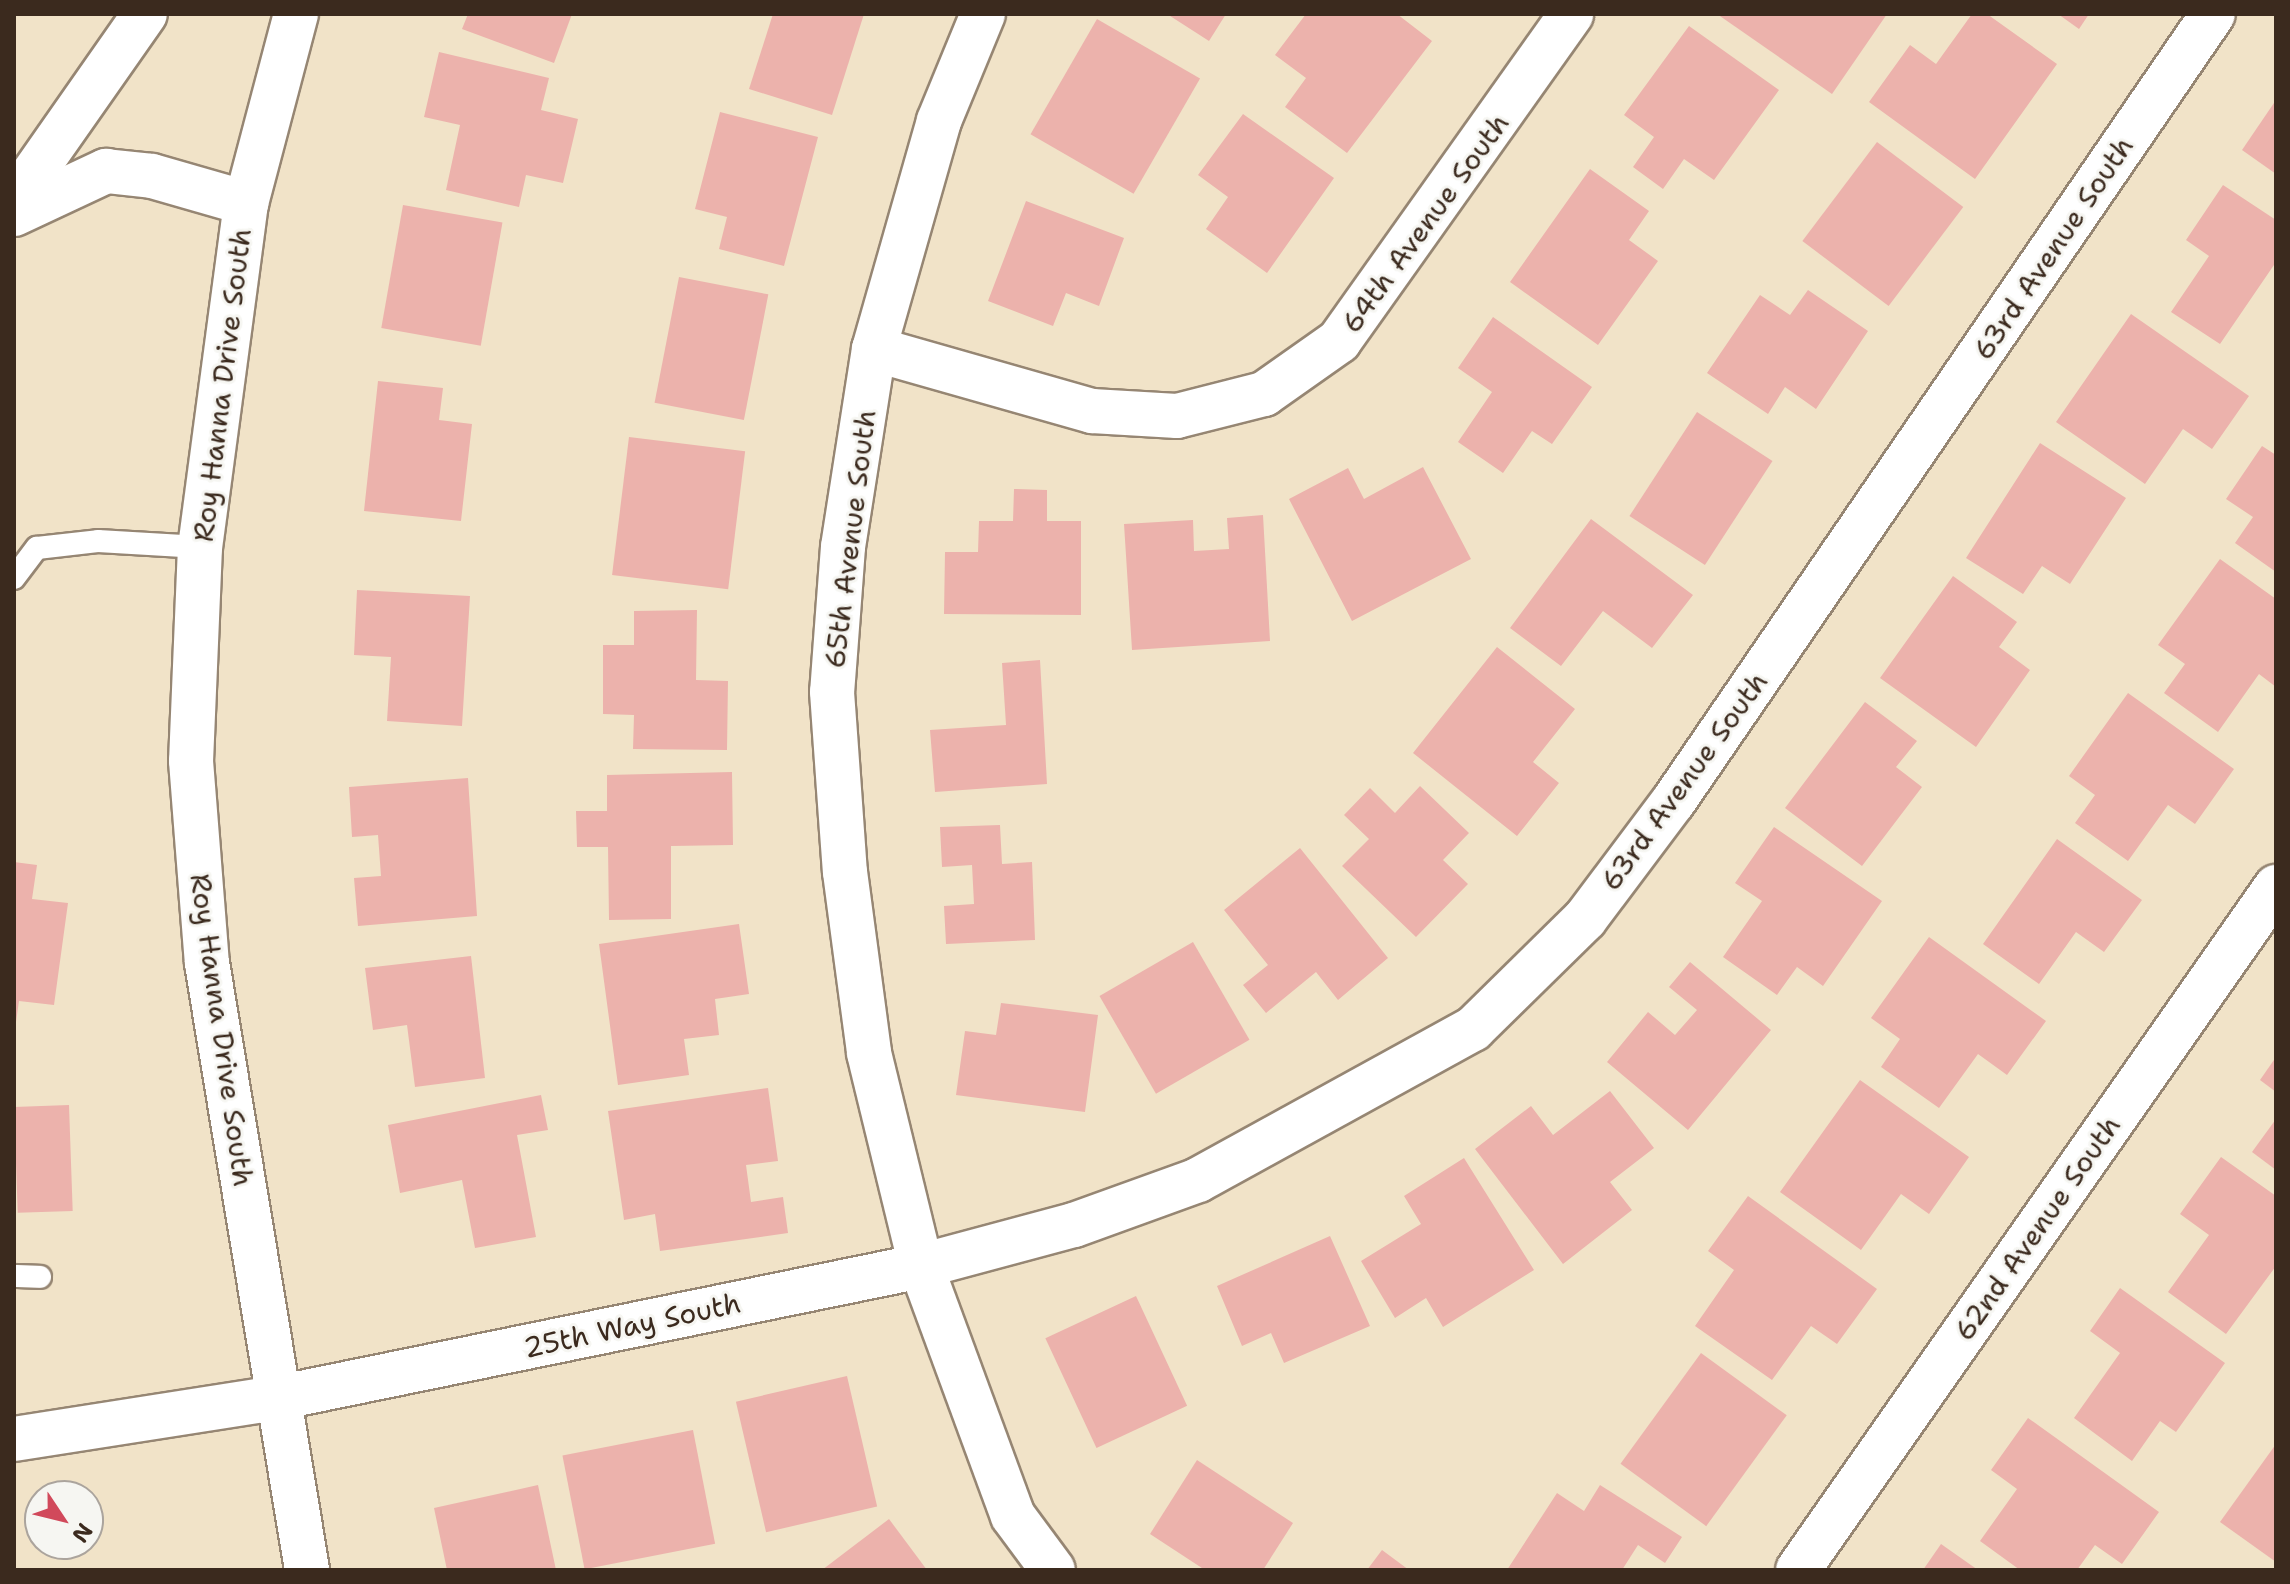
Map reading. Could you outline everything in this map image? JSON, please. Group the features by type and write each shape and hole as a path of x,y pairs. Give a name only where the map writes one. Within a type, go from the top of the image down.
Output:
{"street":[{"path":"14,201 145,14"},
{"name":"Roy Hanna Drive South","path":"296,14 246,203 200,547 191,761 207,963 307,1570"},
{"name":"65th Avenue South","path":"921,1266 869,1053 845,872 832,692 843,547 874,349 939,121 983,14"},
{"name":"64th Avenue South","path":"874,349 1092,411 1177,416 1264,394 1339,341 1571,14"},
{"name":"63rd Avenue South","path":"921,1266 1074,1225 1198,1180 1473,1029 1585,919 1673,802 2213,14"},
{"path":"14,214 106,171 152,176 246,203"},
{"name":"62nd Avenue South","path":"1798,1570 2276,887"},
{"path":"921,1266 1013,1516 1053,1570"},
{"name":"25th Way South","path":"14,1439 277,1398 921,1266"}],"lane":[{"path":"14,578 37,548 98,541 200,547"},
{"path":"14,1276 40,1277"}],"building":[{"path":"468,14 572,14 554,63 462,29"},
{"path":"773,14 864,14 832,115 749,89"},
{"path":"1167,14 1226,14 1209,41"},
{"path":"1306,14 1397,14 1432,41 1347,153 1285,107 1306,78 1275,55"},
{"path":"1717,14 1887,14 1832,94"},
{"path":"1972,14 1987,14 2057,64 1975,179 1869,102 1910,45 1936,64"},
{"path":"2058,14 2089,14 2079,29"},
{"path":"1097,19 1200,78 1134,194 1030,134"},
{"path":"1689,26 1779,90 1714,180 1684,159 1663,189 1633,167 1654,137 1624,115"},
{"path":"439,52 549,78 541,110 578,119 563,183 526,175 519,207 446,190 460,125 424,117"},
{"path":"2276,100 2276,174 2242,150"},
{"path":"720,112 818,137 784,266 719,249 727,217 695,209"},
{"path":"1243,114 1334,178 1267,273 1206,229 1228,197 1198,175"},
{"path":"1877,142 1963,207 1889,306 1802,241"},
{"path":"1590,169 1649,211 1629,240 1658,261 1598,345 1510,282"},
{"path":"2223,185 2276,220 2276,262 2220,344 2171,312 2209,256 2186,240"},
{"path":"1026,201 1124,238 1099,306 1066,293 1053,326 988,301"},
{"path":"403,205 502,223 481,346 381,328"},
{"path":"679,277 768,294 744,420 655,403"},
{"path":"1808,290 1868,331 1816,409 1785,387 1768,414 1707,373 1760,295 1790,315"},
{"path":"2131,314 2249,396 2212,449 2183,429 2145,484 2056,422"},
{"path":"1493,317 1592,387 1552,444 1532,431 1503,473 1458,442 1492,392 1458,368"},
{"path":"378,381 443,388 439,420 472,424 461,521 364,511"},
{"path":"1697,412 1772,461 1705,565 1629,516"},
{"path":"629,437 745,451 728,589 612,575"},
{"path":"2040,443 2126,498 2070,584 2042,566 2023,594 1966,558"},
{"path":"2262,446 2276,455 2276,572 2235,543 2253,517 2226,499"},
{"path":"1423,467 1471,559 1352,621 1289,499 1348,468 1364,499"},
{"path":"1014,489 1047,490 1047,521 1081,521 1081,615 944,614 945,552 978,552 979,521 1013,521"},
{"path":"1263,515 1270,641 1132,650 1124,524 1193,520 1194,551 1229,549 1227,518"},
{"path":"1591,519 1693,595 1652,648 1603,611 1561,666 1510,628"},
{"path":"2220,559 2276,599 2276,687 2259,674 2218,732 2164,693 2185,664 2158,645"},
{"path":"1953,576 2017,622 1999,647 2030,670 1976,747 1880,678"},
{"path":"357,590 470,596 462,726 387,721 391,657 354,655"},
{"path":"697,610 696,680 728,681 727,750 633,749 634,715 603,714 603,645 634,645 634,611"},
{"path":"1497,647 1575,709 1533,762 1559,783 1517,836 1413,753"},
{"path":"1040,660 1047,784 935,792 930,730 1006,725 1002,663"},
{"path":"2128,693 2234,769 2195,824 2168,805 2128,861 2075,823 2095,795 2069,776"},
{"path":"1865,702 1917,741 1896,767 1922,787 1862,866 1785,808"},
{"path":"732,772 733,845 671,846 671,919 609,920 608,847 577,847 576,811 607,811 607,775"},
{"path":"468,778 477,916 358,926 354,878 381,876 378,835 352,837 349,787"},
{"path":"1420,786 1469,833 1443,860 1468,884 1416,937 1342,866 1369,839 1344,815 1370,788 1395,813"},
{"path":"1000,825 1002,864 1032,862 1035,940 946,944 944,906 974,904 972,865 942,867 940,827"},
{"path":"1774,827 1882,901 1823,986 1797,967 1777,995 1723,957 1762,901 1735,883"},
{"path":"2057,839 2142,900 2104,952 2076,932 2039,984 1983,944"},
{"path":"1300,848 1388,958 1338,1000 1316,972 1266,1013 1243,985 1268,965 1224,910"},
{"path":"14,862 37,865 32,899 68,903 54,1005 19,1001 16,1022"},
{"path":"739,924 749,994 715,999 719,1035 684,1039 689,1075 618,1085 599,944"},
{"path":"1929,937 2046,1021 2007,1075 1978,1054 1939,1108 1881,1067 1900,1039 1871,1018"},
{"path":"1193,942 1250,1040 1156,1094 1099,996"},
{"path":"471,956 485,1078 415,1087 407,1025 373,1030 365,968"},
{"path":"1690,962 1771,1030 1688,1130 1607,1062 1648,1012 1675,1035 1697,1010 1669,987"},
{"path":"1001,1003 1098,1015 1085,1112 956,1095 965,1031 996,1035"},
{"path":"2276,1057 2276,1092 2260,1080"},
{"path":"1860,1080 1969,1157 1929,1214 1901,1194 1861,1250 1780,1192"},
{"path":"768,1088 778,1161 746,1165 751,1202 783,1197 788,1233 660,1251 655,1214 624,1220 608,1111"},
{"path":"1610,1091 1654,1148 1610,1182 1632,1210 1563,1264 1475,1149 1531,1106 1553,1135"},
{"path":"541,1095 548,1130 517,1135 536,1237 475,1248 462,1180 400,1193 388,1125"},
{"path":"69,1105 73,1211 18,1213 14,1107"},
{"path":"2276,1119 2276,1170 2252,1152"},
{"path":"2221,1157 2276,1196 2276,1266 2226,1334 2168,1292 2209,1235 2180,1214"},
{"path":"1464,1158 1534,1270 1443,1327 1426,1298 1395,1318 1361,1261 1421,1224 1404,1196"},
{"path":"1748,1196 1877,1289 1837,1344 1811,1326 1772,1380 1695,1326 1734,1270 1708,1251"},
{"path":"1330,1236 1370,1326 1284,1363 1271,1333 1242,1346 1217,1286"},
{"path":"2120,1288 2225,1363 2176,1432 2160,1421 2132,1461 2074,1418 2120,1353 2090,1331"},
{"path":"1136,1296 1187,1406 1097,1448 1045,1338"},
{"path":"1701,1353 1787,1415 1706,1526 1620,1464"},
{"path":"847,1376 877,1507 766,1532 736,1402"},
{"path":"2028,1418 2159,1512 2122,1564 2095,1545 2077,1570 2020,1570 1980,1541 2017,1489 1991,1470"},
{"path":"693,1430 715,1544 585,1569 562,1455"},
{"path":"2276,1444 2276,1562 2220,1522"},
{"path":"1197,1460 1293,1523 1263,1570 1205,1570 1150,1534"},
{"path":"538,1485 556,1570 447,1570 434,1508"},
{"path":"1600,1485 1682,1537 1665,1563 1638,1545 1622,1570 1507,1570 1557,1493 1584,1511"},
{"path":"889,1519 927,1570 822,1570"},
{"path":"1941,1544 1978,1570 1923,1570"},
{"path":"1382,1550 1409,1570 1367,1570"}]}
